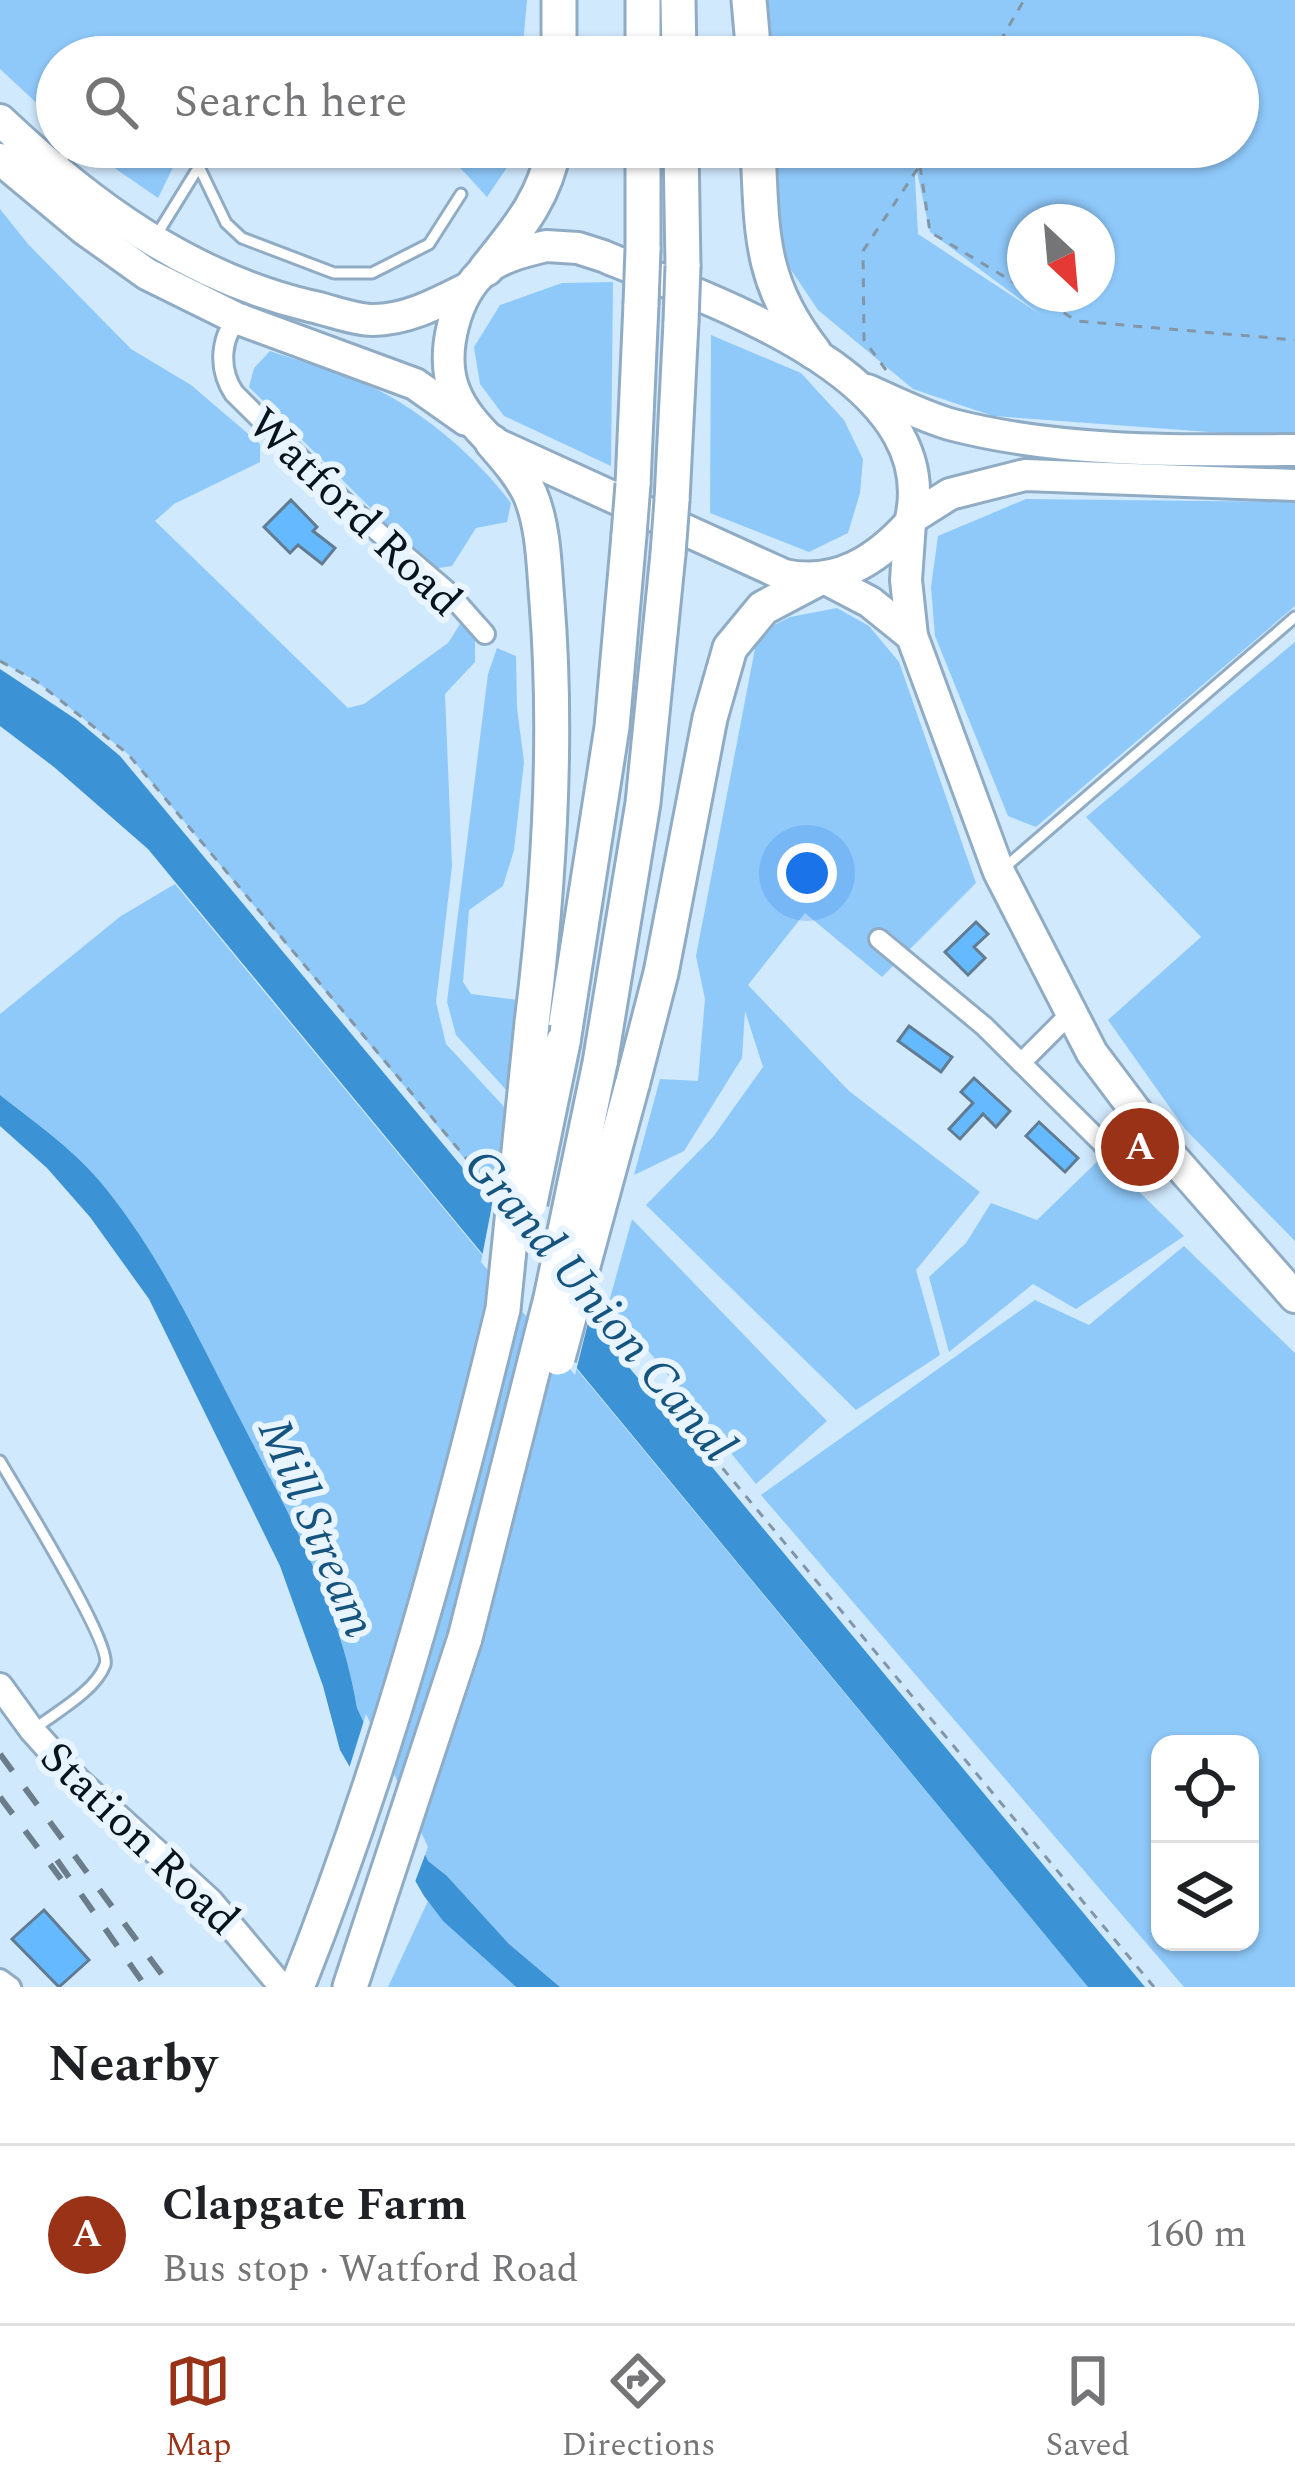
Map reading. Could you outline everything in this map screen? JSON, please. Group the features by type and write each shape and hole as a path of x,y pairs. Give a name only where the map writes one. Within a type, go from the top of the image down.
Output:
{"highway":[{"path":"559,0 560,36"},
{"path":"643,0 643,36"},
{"path":"678,0 679,36"},
{"path":"749,0 752,36"},
{"path":"477,278 540,198 550,168"},
{"path":"297,1987 392,1720 457,1498 537,1174 563,1042 612,727 633,484 643,168"},
{"path":"465,1639 551,1298 600,1063 643,803 672,500 683,266 681,168"},
{"path":"759,168 766,263 791,323 814,352"},
{"path":"484,435 522,481 536,513 550,637 543,934 503,1309"},
{"path":"350,1987 465,1639 517,1505 661,973 710,718 730,648 763,608 821,579"}],"main road":[{"path":"0,120 36,143"},
{"name":"Watford Road","path":"0,159 146,274 236,318 415,383 484,435 784,575 821,579"},
{"path":"70,168 119,222 212,274 273,297 371,320 427,308 522,251 546,246 578,248 756,321 814,352 856,385 892,425 913,472 906,580 912,636 999,872 1092,1053 1159,1142 1295,1297"},
{"path":"477,278 458,310 450,347 452,385 484,435"},
{"path":"856,385 951,424 1021,437 1168,449 1295,450"},
{"path":"821,579 874,558 911,520 950,494 1025,475 1295,485"},
{"path":"821,579 870,602 912,636"}],"street":[{"path":"236,318 273,297"},
{"name":"Watford Road","path":"236,318 222,366 234,393 350,508 446,590 485,634"},
{"path":"879,939 984,1026 1120,1160"},
{"path":"1021,1063 1072,1012"},
{"name":"Station Road","path":"0,1686 32,1730 104,1805 211,1901 282,1987"},
{"path":"0,1979 11,1987"}],"lane":[{"path":"153,241 198,168"},
{"path":"199,168 226,223 242,238 334,274 372,273 415,253 429,244 461,194"},
{"path":"999,872 1295,617"},
{"path":"0,1460 85,1608 106,1654 98,1676 32,1730"}],"path":[{"path":"1003,36 1024,0"},
{"path":"864,340 863,251 919,168"},
{"path":"920,168 930,232 1007,279"},
{"path":"1062,312 1077,321 1295,340"},
{"path":"0,661 36,681 128,754 499,1198"},
{"path":"584,1301 1154,1987"}],"shaded area":[{"path":"0,0 527,0 524,36 36,36 36,102 0,69"},
{"path":"765,0 1295,0 1295,434 1264,436 993,416 913,389 818,310 777,249 778,168 915,168 918,234 1007,293 1007,312 1115,312 1115,204 1007,204 1007,290 930,232 916,168 1259,168 1259,36 768,36"},
{"path":"114,168 173,168 158,198"},
{"path":"460,168 507,168 487,197"},
{"path":"0,209 131,349 191,385 260,444 260,462 174,504 155,521 348,708 364,704 448,643 462,621 475,636 475,662 445,694 452,866 436,1002 446,1044 507,1110 494,1194 128,754 36,681 0,661"},
{"path":"613,282 611,466 504,416 480,384 474,347 500,305 562,283"},
{"path":"711,335 801,373 844,420 863,459 860,493 848,533 809,552 710,513"},
{"path":"270,351 363,383 432,424 511,503 507,522 476,528 452,566 432,569 249,387 254,368"},
{"path":"1026,499 1295,502 1295,606 1036,827 1008,816 935,636 931,587 938,536"},
{"path":"837,608 869,626 899,662 976,883 882,977 805,913 748,985 849,1091 980,1192 916,1270 940,1355 856,1410 646,1205 713,1137 763,1067 745,1011 742,1058 684,1151 634,1175 660,1079 698,1081 705,999 696,956 758,633 790,617"},
{"path":"1295,642 1295,1241 1185,1129 1108,1020 1201,937 1086,817"},
{"path":"497,648 516,656 524,762 514,850 503,886 469,910 463,982 471,994 519,1000 508,1092 456,1035 447,1002 488,674"},
{"path":"0,669 77,720 120,756 1145,1987 1088,1987 148,849 0,726"},
{"path":"175,884 1088,1987 560,1987 509,1944 447,1876 428,1862 357,1708 338,1631 309,1556 174,1291 97,1178 0,1095 0,1014 121,916"},
{"path":"0,1095 97,1178 174,1291 309,1556 338,1631 357,1708 428,1861 509,1944 560,1987 516,1987 443,1921 424,1896 340,1750 323,1686 280,1566 149,1299 90,1217 47,1168 0,1126"},
{"path":"1103,1156 1184,1236 1076,1309 1033,1284 949,1352 929,1277 966,1243 991,1203 1037,1220"},
{"path":"632,1219 827,1421 756,1484 609,1302"},
{"path":"1184,1246 1295,1353 1295,1987 1184,1987 1153,1951 1259,1951 1259,1735 1151,1735 1151,1949 761,1495 1035,1300 1089,1325"},
{"path":"428,1901 443,1921 516,1987 388,1987"}],"pier":[{"path":"494,1195 591,1311 575,1375 481,1262"},
{"path":"366,1714 428,1847 412,1890 347,1775"}],"building":[{"path":"291,500 317,527 313,531 335,548 322,564 298,545 290,553 264,527"},
{"path":"976,922 988,934 974,947 985,958 968,975 945,952"},
{"path":"909,1026 952,1057 941,1072 898,1041"},
{"path":"974,1078 1010,1111 996,1127 983,1114 960,1139 949,1129 973,1103 961,1092"},
{"path":"1039,1122 1078,1158 1065,1172 1026,1136"},
{"path":"44,1910 89,1960 59,1987 12,1939"}],"railway":[{"path":"0,1754 171,1987"},
{"path":"0,1797 61,1879"},
{"path":"57,1860 146,1987"}],"place":[{"name":"Clapgate Farm","path":"1140,1147"}],"water label":[{"name":"Grand Union Canal","path":"601,1304"},
{"name":"Mill Stream","path":"319,1527"}]}
